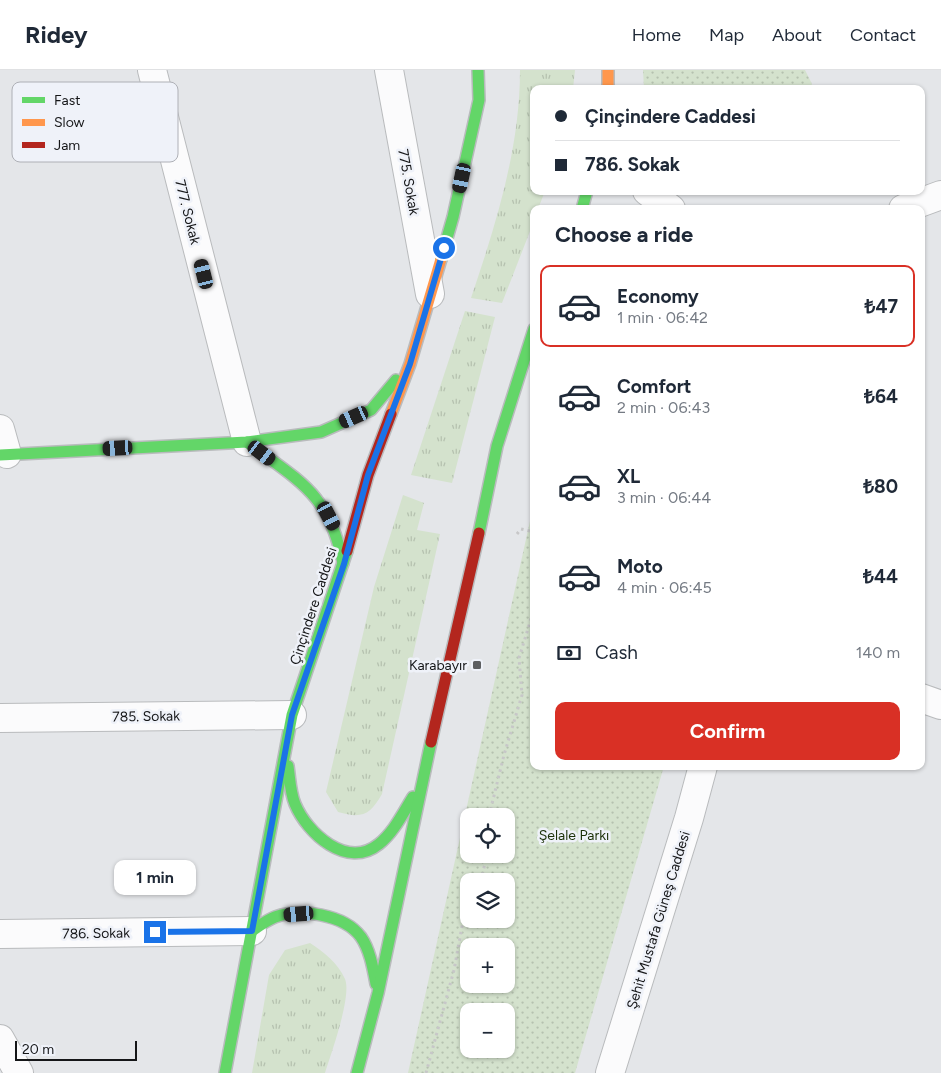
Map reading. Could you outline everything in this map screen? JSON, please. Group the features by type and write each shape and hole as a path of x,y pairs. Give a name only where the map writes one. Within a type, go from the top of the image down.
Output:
{"main road":[{"name":"Çinçindere Caddesi","path":"225,1073 292,715 344,564 368,475 410,364 453,217 479,100 478,70"},
{"path":"608,70 608,85"},
{"path":"357,1073 378,993 421,786 474,558 497,446 530,341"},
{"path":"2,446 247,442 282,439 320,432 371,410 410,364"},
{"path":"247,442 292,477 322,504 335,529 344,564"},
{"path":"285,748 294,803 307,827 326,846 351,852 373,848 389,833 421,786"},
{"path":"252,931 278,916 299,914 328,916 355,929 369,951 378,993"}],"street":[{"name":"775. Sokak","path":"389,70 430,294"},
{"name":"777. Sokak","path":"175,162 247,442"},
{"path":"652,195 666,205"},
{"path":"915,205 941,196"},
{"path":"925,699 941,705"},
{"name":"785. Sokak","path":"0,718 292,715"},
{"name":"Şehit Mustafa Güneş Caddesi","path":"610,1073 689,818 702,770"},
{"name":"786. Sokak","path":"0,934 252,931"},
{"path":"0,1039 19,1073"}],"path":[{"path":"516,535 522,529 530,531"},
{"path":"491,808 522,695 519,658 530,622"},
{"path":"426,1073 454,970 462,928"}],"green space":[{"path":"520,70 575,70 573,85 530,85 530,195 543,195 540,205 530,205 530,231 502,303 471,298 505,186 516,129"},
{"path":"643,70 805,70 812,84 812,85 644,85"},
{"path":"465,311 495,317 452,483 411,475"},
{"path":"403,495 424,503 417,530 440,534 382,794 373,807 364,814 346,814 338,812 326,792 374,587"},
{"name":"Şelale Parkı","path":"530,521 530,770 663,770 575,1073 408,1073 460,838 460,863 515,863 515,808 467,808"},
{"path":"310,943 335,963 345,979 346,987 346,998 340,1025 325,1073 252,1073 269,975 285,950"}],"traffic: fast":[{"path":"441,259 453,217 479,100 478,70"},
{"path":"583,205 586,195"},
{"path":"479,533 497,446 530,342"},
{"path":"0,455 247,442 321,432 371,410 396,380"},
{"path":"247,442 310,491 330,520 343,563"},
{"path":"225,1073 292,715 347,551"},
{"path":"357,1073 378,993 431,742"},
{"path":"288,766 295,804 309,826 329,845 354,853 367,851 379,844 394,828 413,797"},
{"path":"252,931 269,920 285,914 309,913 333,918 353,929 361,937 369,953 376,984"}],"traffic: slow":[{"path":"608,70 608,85"},
{"path":"391,414 410,364 441,259"}],"traffic: jam":[{"path":"347,551 368,475 391,414"},
{"path":"431,742 479,533"}],"place":[{"name":"Karabayır","path":"477,665"}],"route":[{"path":"155,932 252,931 292,715 344,564 368,475 410,364 444,248"}]}
